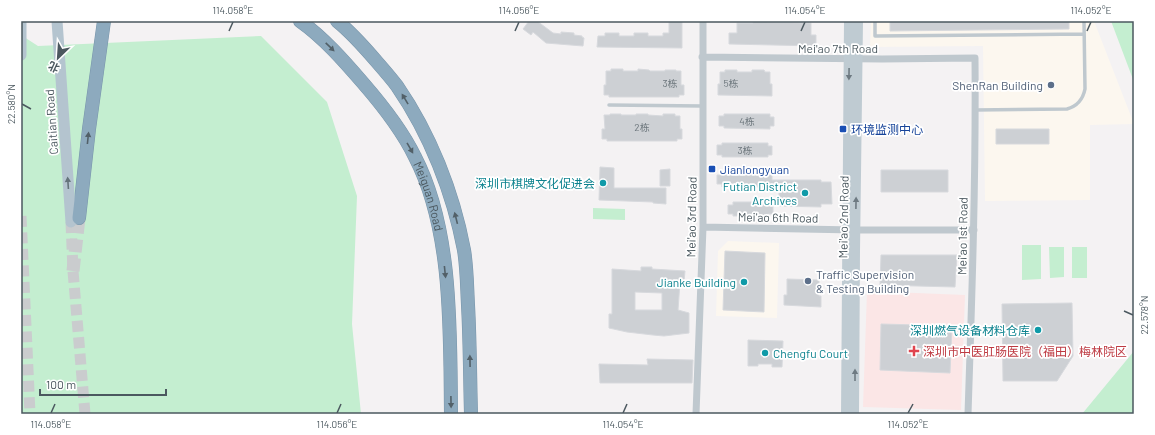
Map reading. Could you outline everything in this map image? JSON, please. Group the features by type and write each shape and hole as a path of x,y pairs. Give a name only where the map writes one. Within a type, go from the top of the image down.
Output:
{"highway":[{"name":"Meiguan Road","path":"300,21 310,28 346,62 374,96 402,134 416,158 429,189 439,226 449,305 451,414"},
{"name":"Meiguan Road","path":"338,21 370,53 396,85 416,118 448,186 464,252 467,279 470,332 471,414"},
{"path":"75,220 103,27"}],"main road":[{"path":"21,21 21,55"},
{"name":"Caitian Road","path":"57,21 75,220"}],"street":[{"name":"Mei'ao 3rd Road","path":"696,414 703,227 702,21"},
{"name":"Mei'ao 2nd Road","path":"846,414 851,230 853,59 849,21"},
{"name":"Mei'ao 2nd Road","path":"853,59 858,21"},
{"name":"Mei'ao 7th Road","path":"702,57 853,59 975,58"},
{"name":"Mei'ao 1st Road","path":"968,414 974,230 975,58"},
{"name":"Mei'ao 6th Road","path":"703,227 851,230 974,230"},
{"name":"Mei'ao 2nd Road","path":"851,230 854,414"}],"lane":[{"path":"875,21 875,36 1084,34"},
{"path":"975,110 1067,109 1076,105 1082,98 1085,89 1084,21"},
{"path":"609,105 702,106"}],"shaded area":[{"name":"ShenRan Building","path":"871,21 1094,21 1134,124 1090,125 1090,200 985,201 983,46 870,47"},
{"name":"Jianke Building","path":"728,241 779,243 777,318 716,316 718,251"},
{"name":"深圳市中医肛肠医院（福田）梅林院区","path":"867,291 965,295 961,410 863,407"}],"green space":[{"path":"1111,21 1134,21 1134,82"},
{"path":"21,35 38,46 261,36 327,102 357,196 352,324 361,414 21,414"},
{"path":"593,208 625,209 625,220 593,219"},
{"path":"1022,245 1041,245 1041,279 1022,280"},
{"path":"1049,247 1064,247 1064,277 1050,278"},
{"path":"1072,247 1087,247 1087,278 1072,278"},
{"path":"1134,351 1134,414 1082,414"}],"building":[{"path":"529,21 537,21 553,33 574,33 574,35 582,36 584,38 583,46 546,43 533,32 531,35 523,29"},
{"path":"669,21 682,21 682,48 597,47 598,36 605,36 605,33 619,33 619,36 634,36 634,33 648,33 648,36 663,36 663,33 669,33"},
{"path":"753,21 811,23 811,35 816,35 816,46 729,44 729,33 737,33 737,23 753,23"},
{"path":"890,21 1069,21 1069,29 890,31"},
{"path":"611,69 623,69 623,71 638,71 638,69 650,71 681,71 681,85 684,85 684,95 679,95 679,97 609,97 609,95 604,95 604,85 606,85 606,71 611,71"},
{"path":"725,70 752,72 752,70 764,70 765,72 770,72 772,96 718,95 720,72 725,72"},
{"path":"648,114 663,116 663,114 675,114 675,116 680,116 682,139 677,139 677,141 607,141 607,139 602,139 602,129 605,129 604,115"},
{"path":"724,114 770,114 770,117 774,117 774,126 770,126 770,129 724,128 724,126 719,126 719,116 724,116"},
{"path":"996,129 1049,129 1049,144 996,144"},
{"path":"722,143 768,143 768,146 772,146 772,155 768,155 768,157 722,157 722,155 717,155 717,145 722,145"},
{"name":"深圳市棋牌文化促进会","path":"600,167 614,168 614,188 666,188 666,204 653,202 599,200"},
{"path":"670,169 670,186 660,186 660,170"},
{"path":"881,170 948,170 948,192 881,192"},
{"name":"Futian District Archives","path":"722,172 768,172 768,175 772,175 772,180 821,180 821,182 831,182 832,204 821,204 821,207 779,206 779,187 722,187 722,184 717,184 717,175 722,175"},
{"path":"733,202 773,202 773,214 768,214 768,216 733,216 733,214 728,214 728,205 733,205"},
{"name":"Jianke Building","path":"725,251 765,253 764,312 723,310"},
{"path":"881,255 957,255 955,287 880,285"},
{"path":"641,267 652,267 652,269 685,271 684,282 680,282 678,310 689,313 689,333 664,336 627,332 609,328 609,314 612,314 612,269 641,271","holes":["635,292 662,293 662,310 635,310"]},
{"path":"787,279 819,280 821,307 784,305 784,295 787,295"},
{"name":"深圳燃气设备材料仓库","path":"1072,303 1073,356 1057,381 1003,381 1002,304"},
{"path":"881,324 952,326 950,373 880,370"},
{"name":"Chengfu Court","path":"748,340 783,341 782,367 772,367 772,364 748,366"},
{"path":"647,359 693,360 692,383 600,383 599,364 648,365"}],"tunnel":[{"path":"21,216 30,414"},
{"path":"73,271 79,218"},
{"path":"71,222 73,271 85,414"}],"place":[{"name":"ShenRan Building","path":"1051,85"},
{"name":"环境监测中心","path":"843,129"},
{"name":"Jianlongyuan","path":"712,169"},
{"name":"深圳市棋牌文化促进会","path":"603,183"},
{"name":"Futian District Archives","path":"805,193"},
{"name":"Traffic Supervision & Testing Building","path":"808,281"},
{"name":"Jianke Building","path":"744,282"},
{"name":"深圳燃气设备材料仓库","path":"1038,330"},
{"name":"深圳市中医肛肠医院（福田）梅林院区","path":"914,351"},
{"name":"Chengfu Court","path":"765,353"}]}
